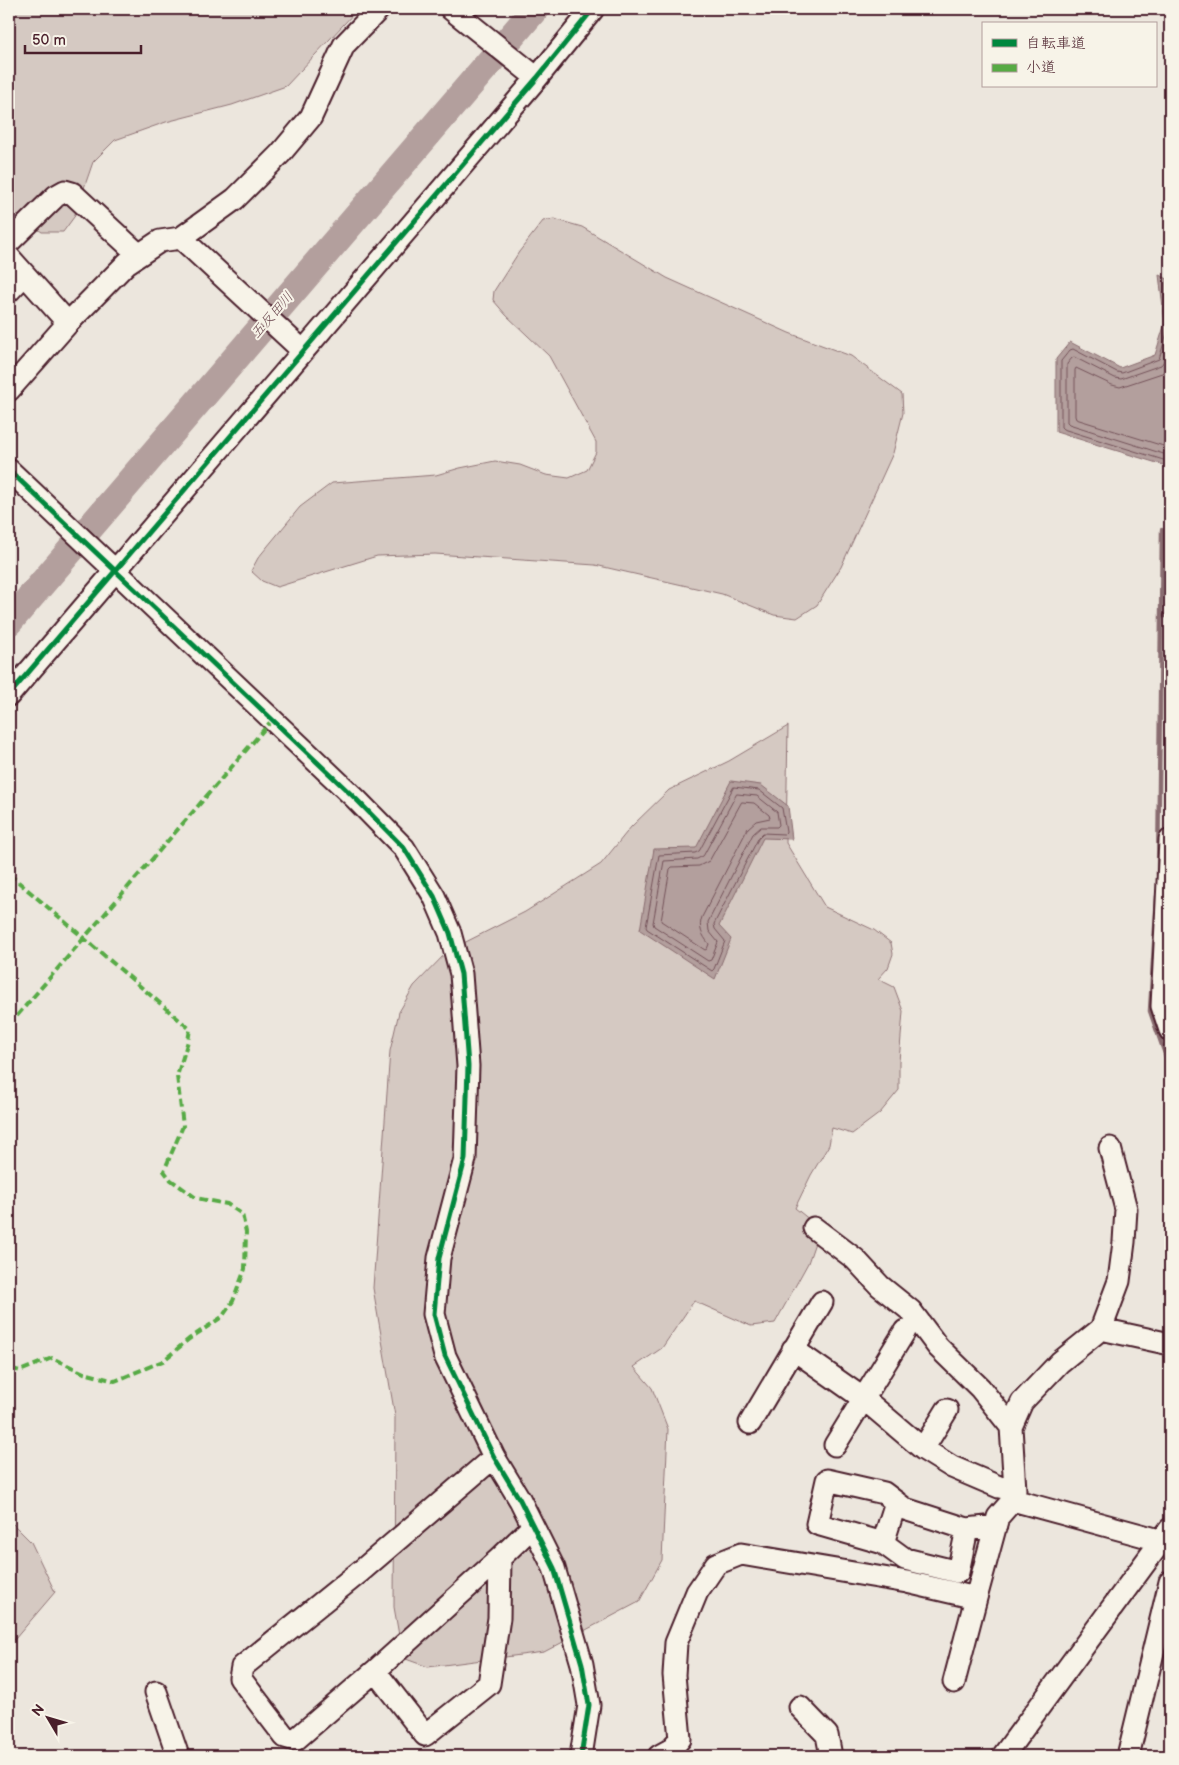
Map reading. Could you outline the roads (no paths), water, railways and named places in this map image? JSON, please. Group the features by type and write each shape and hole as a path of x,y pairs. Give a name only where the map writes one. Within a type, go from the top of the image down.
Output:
{"street":[{"path":"9,390 68,323 128,263 160,241 181,238 235,199 311,117 344,45 379,9"},
{"path":"451,9 537,78"},
{"path":"537,78 593,9"},
{"path":"9,695 302,350 537,78 600,9"},
{"path":"9,242 56,196 65,191 72,193 139,256"},
{"path":"181,238 302,350"},
{"path":"9,257 68,323"},
{"path":"9,291 24,275"},
{"path":"9,470 356,799 404,848 434,896 450,933 461,974 468,1066 465,1159 439,1258 434,1314 445,1356 494,1457 520,1500 554,1568 582,1664 589,1705 581,1756"},
{"path":"1170,840 1168,929 1162,1006 1170,1030"},
{"path":"954,1682 998,1517 1014,1495 1012,1427 1022,1402 1060,1362 1101,1329 1119,1281 1126,1209 1110,1148"},
{"path":"814,1228 856,1260 880,1286 912,1311 938,1348 980,1388 1012,1427"},
{"path":"750,1423 822,1302"},
{"path":"1101,1329 1170,1344"},
{"path":"835,1445 905,1331"},
{"path":"793,1349 864,1399 923,1449 952,1467 1014,1495 1167,1538 1003,1756"},
{"path":"923,1449 947,1410"},
{"path":"494,1457 361,1571 242,1667 240,1678 285,1737 295,1740 375,1672 532,1527"},
{"path":"967,1529 958,1572 905,1559 883,1543 817,1524 827,1480 884,1493 905,1509 967,1529 996,1526"},
{"path":"883,1543 896,1502"},
{"path":"659,1756 670,1750 680,1739 674,1676 676,1643 697,1592 716,1564 741,1554 907,1582 976,1598"},
{"path":"375,1672 425,1735 489,1684 499,1618 500,1558"},
{"path":"1128,1756 1170,1582"},
{"path":"156,1692 178,1756"},
{"path":"800,1707 827,1735 832,1756"}],"water":[{"path":"1159,275 1170,280 1170,467 1056,432 1056,359 1070,342 1120,368 1155,355 1165,323"},
{"path":"731,781 761,785 788,806 792,839 763,838 719,926 731,939 715,979 640,930 654,849 696,848"}],"waterway":[{"name":"五反田川","path":"9,622 535,9"},
{"path":"1158,874 1162,530"},
{"path":"1161,616 1170,616"},
{"path":"1157,896 1150,1011 1170,1068"}]}
